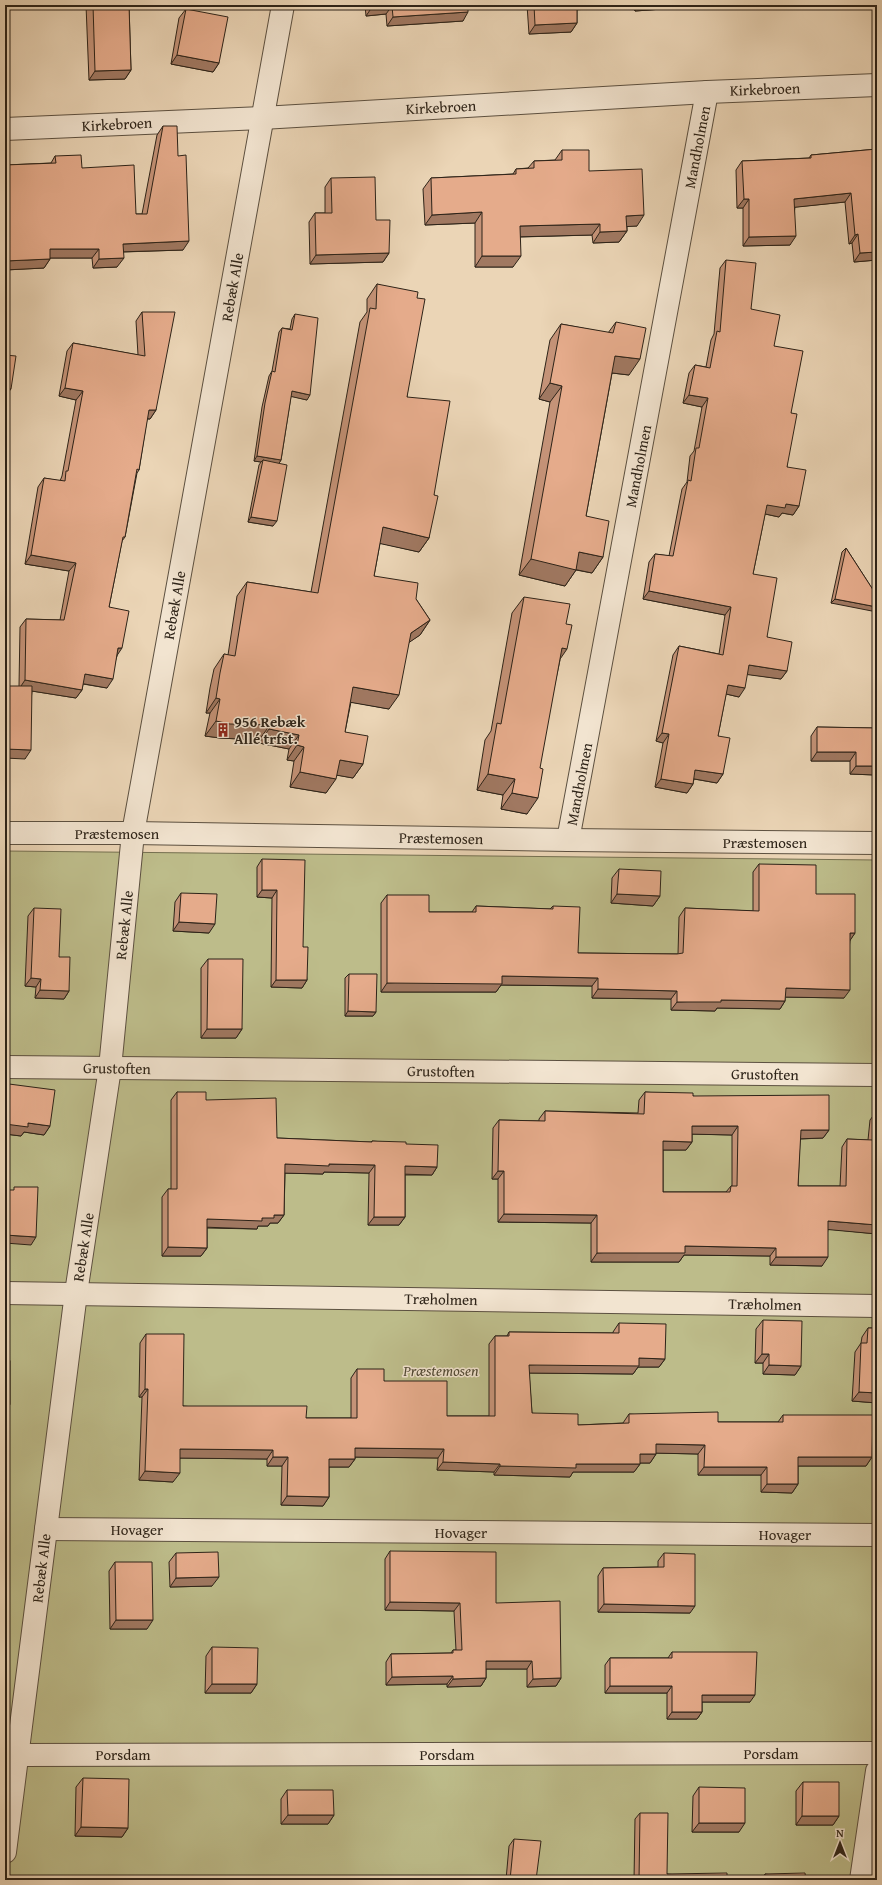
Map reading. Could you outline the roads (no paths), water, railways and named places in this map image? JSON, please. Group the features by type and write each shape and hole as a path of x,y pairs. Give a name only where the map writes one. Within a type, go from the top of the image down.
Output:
{"street":[{"name":"Rebæk Alle","path":"5,1852 76,1293 110,1068 133,832 283,5"},
{"name":"Kirkebroen","path":"5,129 262,118 707,92 877,85"},
{"name":"Mandholmen","path":"568,840 707,92"},
{"name":"Præstemosen","path":"5,832 133,832 568,840 877,843"},
{"name":"Grustoften","path":"5,1067 877,1075"},
{"name":"Træholmen","path":"5,1293 877,1306"},
{"name":"Hovager","path":"46,1528 877,1535"},
{"name":"Porsdam","path":"17,1755 877,1753"},
{"path":"861,1880 877,1771"}],"place":[{"name":"956 Rebæk Allé trfst.","path":"223,730"}]}
